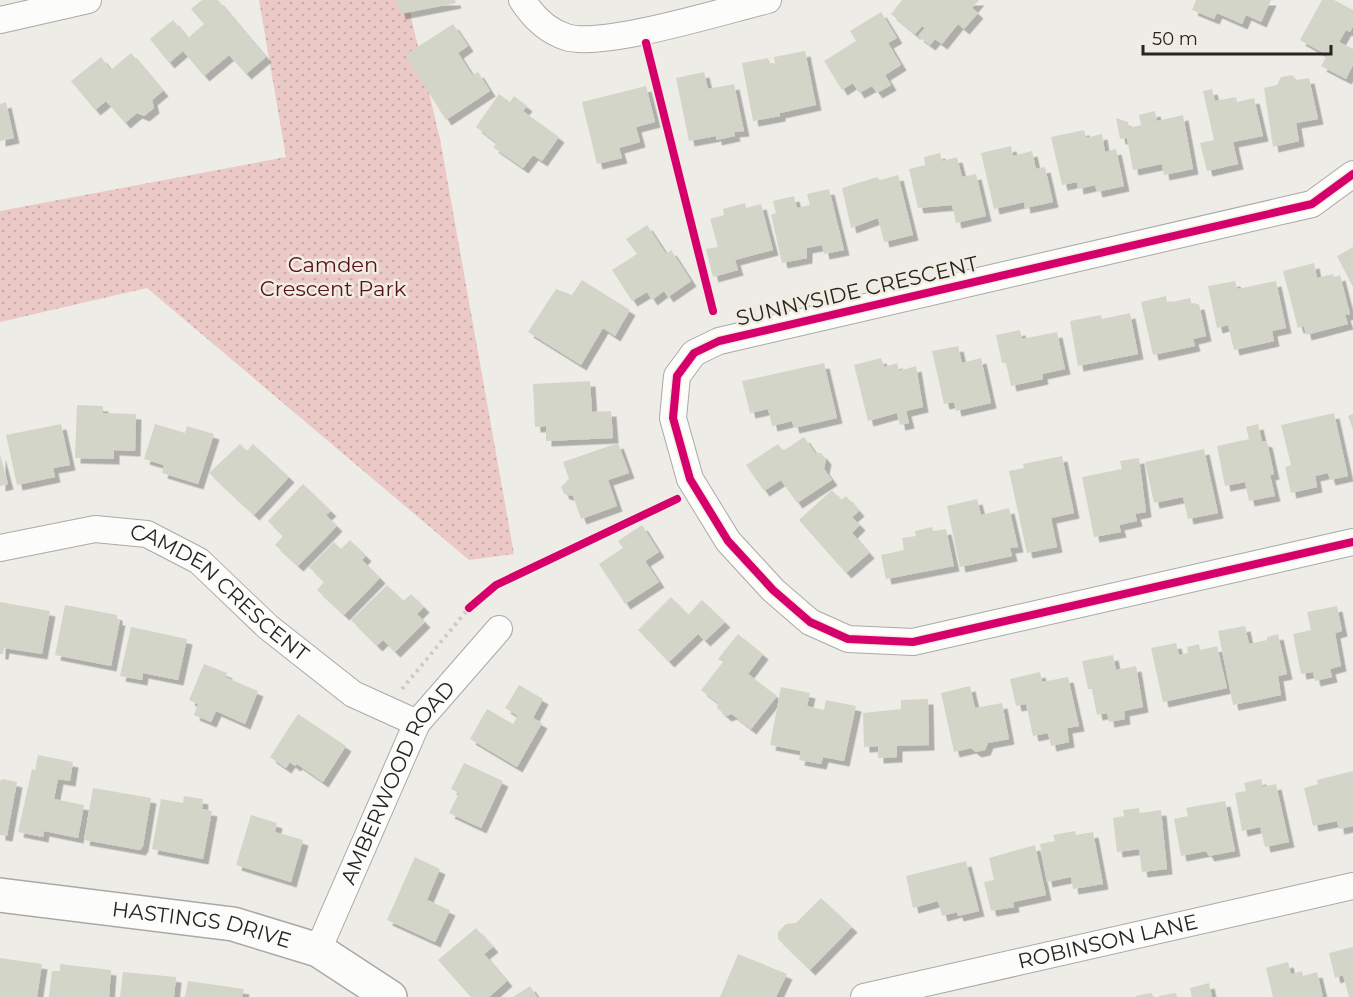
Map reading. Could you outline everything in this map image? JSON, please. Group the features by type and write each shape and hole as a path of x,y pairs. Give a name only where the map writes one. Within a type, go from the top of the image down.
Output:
{"street":[{"path":"0,20 88,0"},
{"path":"522,0 534,19 567,38 610,39 768,0"},
{"name":"SUNNYSIDE CRESCENT","path":"1353,174 1312,204 719,341 694,353 676,376 673,418 690,479 728,541 773,590 810,622 848,639 913,642 1353,542"},
{"name":"CAMDEN CRESCENT","path":"0,549 95,529 147,534 198,561 268,627 353,694 417,723"},
{"name":"AMBERWOOD ROAD","path":"318,950 417,723 499,629"},
{"name":"ROBINSON LANE","path":"864,997 1353,886"},
{"name":"HASTINGS DRIVE","path":"0,895 233,924 318,950 390,997"}],"path":[{"path":"399,693 469,608"}],"green space":[{"name":"Camden Crescent Park","path":"259,0 407,0 440,139 514,554 469,560 147,288 0,322 0,211 286,157"}],"building":[{"path":"202,0 218,0 266,57 246,74 229,55 204,76 183,51 169,63 150,39 173,20 188,38 204,24 191,9"},
{"path":"397,0 455,0 456,3 400,14"},
{"path":"902,0 979,0 972,8 978,13 964,29 958,24 942,44 935,39 930,45 918,36 925,28 922,26 915,34 891,14"},
{"path":"1196,0 1271,0 1261,22 1246,15 1242,24 1217,13 1214,19 1192,10"},
{"path":"1322,0 1334,0 1353,10 1353,26 1350,32 1346,30 1339,42 1353,49 1353,65 1346,79 1321,66 1327,55 1300,40"},
{"path":"881,12 897,38 888,43 901,65 885,75 891,85 877,93 872,86 859,93 853,83 842,90 824,61 856,41 850,31"},
{"path":"453,24 468,46 458,53 472,75 478,72 490,91 446,120 405,55"},
{"path":"805,51 816,105 780,113 780,116 753,121 742,63 768,58 771,65 775,64 774,57"},
{"path":"131,53 163,91 152,100 154,108 144,116 137,113 125,123 106,101 95,110 71,81 101,57 111,70"},
{"path":"704,72 708,89 734,84 744,131 734,132 735,136 716,140 716,136 689,141 676,78"},
{"path":"1292,75 1297,80 1309,78 1318,119 1296,123 1299,141 1273,147 1264,88 1277,85 1281,77"},
{"path":"646,86 655,122 636,127 640,142 619,148 622,158 597,164 582,102"},
{"path":"1212,89 1215,101 1236,97 1237,102 1254,98 1263,136 1233,142 1238,164 1207,171 1200,143 1214,140 1203,91"},
{"path":"499,94 510,102 514,96 527,106 523,111 559,137 542,161 533,155 523,168 493,147 497,143 476,127"},
{"path":"6,102 14,138 0,141 0,104"},
{"path":"1155,111 1157,121 1183,115 1193,169 1164,175 1162,164 1133,170 1127,138 1120,139 1116,118 1128,122 1129,128 1141,125 1139,115"},
{"path":"1084,130 1086,138 1102,134 1105,152 1116,149 1124,186 1097,192 1095,185 1078,189 1077,182 1062,185 1051,137"},
{"path":"1011,146 1013,156 1032,151 1036,169 1045,167 1053,202 1025,208 1024,202 994,209 981,153"},
{"path":"940,153 942,161 957,157 962,177 976,174 986,216 956,223 952,205 918,208 909,169 925,165 924,157"},
{"path":"898,175 913,235 884,242 878,218 851,228 842,188 877,177 880,180"},
{"path":"829,189 844,250 824,254 822,245 807,248 807,258 782,263 771,215 776,213 773,201 794,196 797,208 810,205 807,194"},
{"path":"745,203 746,208 761,204 773,250 735,260 738,270 713,277 706,249 718,247 710,219 724,215 723,209"},
{"path":"647,225 666,254 671,250 691,281 668,297 664,291 652,300 647,292 632,301 612,270 637,254 626,239"},
{"path":"1353,247 1353,287 1337,256"},
{"path":"1314,263 1317,278 1333,274 1334,277 1340,275 1350,314 1345,315 1348,324 1306,335 1304,326 1298,328 1283,271"},
{"path":"582,280 630,310 615,336 603,328 581,365 528,332 556,289 572,295"},
{"path":"1235,281 1237,289 1276,281 1286,328 1272,331 1274,341 1234,350 1228,325 1217,328 1208,286"},
{"path":"1166,296 1167,303 1190,298 1192,305 1199,304 1206,336 1193,339 1195,346 1153,355 1141,302"},
{"path":"1130,313 1138,354 1078,366 1070,321 1101,315 1102,319"},
{"path":"1020,330 1022,339 1057,332 1065,369 1042,374 1043,379 1011,386 1006,363 1002,363 996,335"},
{"path":"958,346 962,363 981,358 991,403 956,411 954,402 944,404 932,351"},
{"path":"881,358 884,367 897,363 899,371 916,366 923,407 906,411 909,423 900,425 897,413 868,421 854,365"},
{"path":"824,363 837,418 794,428 792,421 772,426 768,409 750,413 742,381"},
{"path":"590,381 592,412 611,411 613,438 546,441 546,426 535,427 533,384"},
{"path":"77,405 103,406 103,413 136,414 135,451 114,450 114,459 75,458"},
{"path":"1334,413 1348,476 1330,480 1328,473 1315,476 1317,487 1291,493 1285,467 1291,465 1281,425"},
{"path":"1353,414 1353,429 1348,416"},
{"path":"61,424 70,465 53,468 55,477 17,485 6,435"},
{"path":"155,424 185,433 187,426 214,434 198,484 162,473 164,465 144,459"},
{"path":"1258,424 1262,441 1267,442 1274,474 1270,475 1275,496 1249,501 1245,482 1225,486 1217,446 1249,439 1246,427"},
{"path":"804,437 815,453 821,453 826,459 824,469 832,480 797,503 781,480 764,491 746,465 778,444 783,451"},
{"path":"618,443 629,473 608,480 617,506 581,519 573,496 564,494 561,487 569,479 563,462"},
{"path":"240,444 247,451 253,444 289,477 254,515 209,473"},
{"path":"1204,449 1218,513 1188,519 1183,497 1154,503 1145,462"},
{"path":"0,454 8,484 0,486"},
{"path":"1062,456 1074,513 1051,518 1057,547 1027,553 1009,471 1024,468 1023,464"},
{"path":"1139,458 1146,512 1135,514 1137,521 1119,525 1121,532 1094,537 1082,477 1122,469 1120,461"},
{"path":"303,484 331,511 326,515 337,526 298,566 275,545 283,536 268,521"},
{"path":"832,490 841,500 846,496 859,511 852,517 860,525 852,533 869,553 846,573 799,520"},
{"path":"977,499 981,515 1009,508 1018,547 1010,548 1012,556 960,567 947,506"},
{"path":"642,525 659,552 645,561 659,582 625,604 599,564 623,548 618,541"},
{"path":"932,527 933,531 946,529 954,566 886,579 881,555 904,550 902,538 916,536 915,531"},
{"path":"350,540 366,556 362,560 380,578 344,615 317,590 324,582 309,567 334,542 341,549"},
{"path":"387,585 403,601 411,594 424,607 417,614 425,622 395,652 383,640 377,646 351,620"},
{"path":"671,597 688,615 702,600 725,622 705,641 698,634 669,662 638,630"},
{"path":"0,602 50,611 42,654 4,648 3,654 0,654"},
{"path":"65,605 117,615 117,620 120,620 111,666 55,655"},
{"path":"1337,606 1342,631 1335,633 1341,666 1330,669 1332,677 1315,681 1313,672 1301,674 1293,634 1311,630 1307,612"},
{"path":"1245,626 1249,644 1267,640 1267,637 1278,634 1287,674 1278,676 1281,695 1233,705 1218,631"},
{"path":"131,627 187,639 178,680 143,673 142,680 120,676"},
{"path":"738,634 763,654 748,674 777,696 751,729 732,714 726,716 717,708 718,703 701,690 723,662 718,659"},
{"path":"1176,643 1179,655 1188,653 1187,647 1199,644 1200,650 1217,646 1227,688 1163,702 1151,648"},
{"path":"1113,655 1116,670 1136,666 1143,707 1124,711 1125,719 1109,722 1107,713 1097,715 1092,689 1088,689 1082,661"},
{"path":"204,664 227,673 225,677 258,691 245,724 216,711 211,722 194,715 198,704 189,700"},
{"path":"1040,672 1042,682 1068,677 1079,726 1067,728 1069,742 1051,746 1048,733 1033,736 1026,704 1016,706 1010,679"},
{"path":"519,685 543,699 533,718 542,723 517,767 470,739 487,709 513,724 518,716 505,708"},
{"path":"970,686 975,708 1002,703 1009,739 988,743 985,750 976,752 971,748 954,752 941,693"},
{"path":"781,687 810,693 807,706 824,710 826,700 856,706 844,761 823,757 821,764 799,760 801,751 770,745"},
{"path":"928,699 929,745 897,746 897,757 878,758 878,746 864,747 863,713 901,709 901,700"},
{"path":"298,714 346,746 323,782 297,764 295,766 290,762 286,768 270,757"},
{"path":"38,755 73,762 70,781 58,779 54,799 84,805 78,838 44,831 43,837 18,832 32,769 35,770"},
{"path":"464,763 503,781 481,828 449,813 459,793 451,789"},
{"path":"1353,771 1353,826 1339,829 1337,821 1313,826 1304,788 1318,784 1317,780"},
{"path":"3,779 17,782 7,836 0,835 0,781"},
{"path":"1261,779 1263,787 1276,784 1289,842 1265,847 1260,827 1242,831 1235,793 1246,791 1244,783"},
{"path":"93,788 151,798 143,846 140,850 84,840"},
{"path":"184,796 203,799 202,809 212,811 203,859 152,849 161,799 183,803"},
{"path":"1225,801 1235,851 1209,856 1206,851 1181,856 1174,819 1188,816 1186,808"},
{"path":"1139,808 1140,813 1161,810 1167,869 1142,872 1139,849 1117,852 1113,818 1124,816 1123,810"},
{"path":"251,815 277,823 275,832 303,840 291,882 236,865"},
{"path":"1075,831 1076,835 1093,832 1103,884 1073,889 1071,877 1047,882 1040,844 1055,841 1053,835"},
{"path":"1035,845 1046,895 1013,902 1014,907 991,911 984,882 994,880 989,858"},
{"path":"415,857 440,869 427,900 450,910 435,942 387,920"},
{"path":"966,861 979,911 958,916 957,912 942,916 938,901 913,908 906,876"},
{"path":"821,898 852,927 810,970 778,939 778,932 786,924 796,923"},
{"path":"476,928 493,947 484,954 507,981 489,997 471,997 438,960"},
{"path":"1353,947 1353,997 1349,997 1343,975 1335,978 1329,953"},
{"path":"738,954 787,974 776,997 720,997"},
{"path":"0,958 42,964 37,997 0,997"},
{"path":"1288,962 1291,974 1302,971 1303,976 1317,972 1323,997 1273,997 1266,968"},
{"path":"60,964 111,970 109,997 49,997 52,971 60,971"},
{"path":"123,972 176,977 174,997 120,997"},
{"path":"188,981 244,989 242,997 185,997"},
{"path":"1209,983 1212,997 1192,997 1190,988"},
{"path":"530,986 537,997 513,997"},
{"path":"1151,993 1154,997 1136,997 1136,996"},
{"path":"1176,993 1177,997 1159,997 1159,996"}],"cycle path":[{"path":"646,43 713,311"},
{"path":"1353,174 1312,204 719,341 694,353 677,376 673,418 690,479 728,541 773,590 810,622 848,639 913,642 1353,542"},
{"path":"469,608 496,585 677,499"}]}
